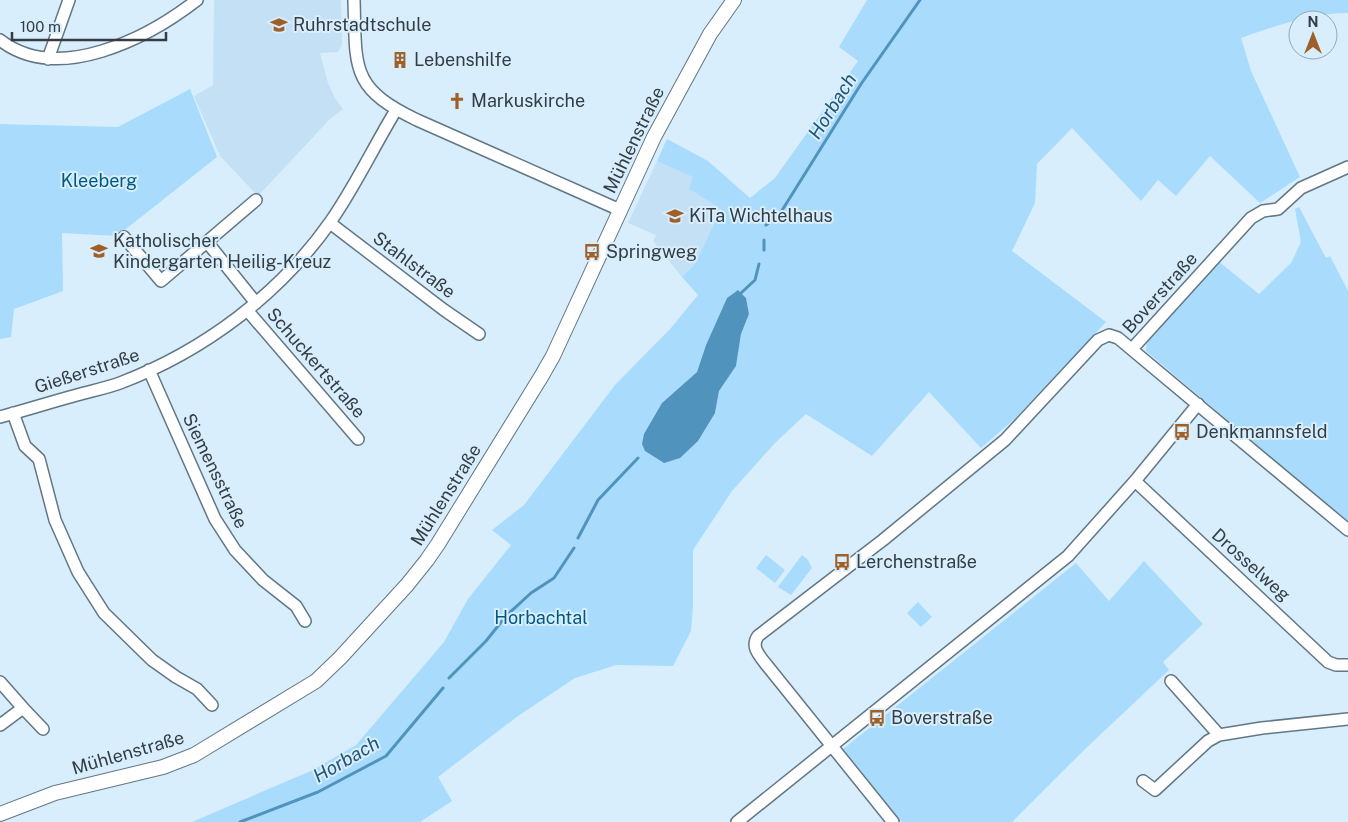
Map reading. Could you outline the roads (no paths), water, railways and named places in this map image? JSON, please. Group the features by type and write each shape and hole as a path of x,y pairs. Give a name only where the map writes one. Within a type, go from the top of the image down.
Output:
{"street":[{"path":"48,59 69,0"},
{"path":"0,40 6,45 25,53 48,59 80,57 125,42 167,22 197,0"},
{"path":"354,0 355,52 360,73 372,91 381,100 396,110 620,210"},
{"name":"Mühlenstraße","path":"0,814 55,794 163,767 194,755 316,681 329,670 407,585 438,544 553,356 654,137 710,34 734,0"},
{"name":"Gießerstraße","path":"0,417 120,383 149,370 184,353 220,330 270,292 330,223 350,193 396,110"},
{"name":"Boverstraße","path":"1198,404 1132,349 1252,218 1263,211 1278,209 1301,188 1348,167"},
{"path":"124,237 161,281 256,200"},
{"name":"Stahlstraße","path":"330,223 444,310 479,334"},
{"name":"Schuckertstraße","path":"207,242 251,306 358,439"},
{"path":"893,822 757,652 754,647 755,640 1005,440 1098,340 1108,335 1118,338 1132,349"},
{"name":"Siemensstraße","path":"149,370 214,519 223,534 263,580 296,606 305,621"},
{"path":"737,822 1068,556 1135,481 1198,404 1348,530"},
{"path":"13,413 25,446 39,459 55,520 78,572 104,613 152,660 197,689 212,705"},
{"name":"Drosselweg","path":"1135,481 1328,662 1336,665 1348,665"},
{"path":"1171,681 1219,735"},
{"path":"0,682 43,730"},
{"path":"0,725 23,708"},
{"path":"1143,781 1155,790 1208,741 1219,735 1262,728 1348,719"}],"waterway":[{"name":"Horbach","path":"766,225 781,212 861,84 920,0"},
{"name":"Horbach","path":"764,240 764,250"},
{"name":"Horbach","path":"741,293 755,280 759,264"},
{"name":"Horbach","path":"578,538 598,500 638,458"},
{"name":"Horbach","path":"449,678 486,641 506,616 531,593 554,578 574,548"},
{"name":"Horbach","path":"240,822 318,792 386,756 443,688"}],"place":[{"name":"Ruhrstadtschule","path":"279,25"},
{"name":"Lebenshilfe","path":"400,60"},
{"name":"Markuskirche","path":"457,101"},
{"name":"KiTa Wichtelhaus","path":"675,216"},
{"name":"Katholischer Kindergarten Heilig-Kreuz","path":"99,251"},
{"name":"Springweg","path":"592,252"},
{"name":"Denkmannsfeld","path":"1182,432"},
{"name":"Lerchenstraße","path":"842,562"},
{"name":"Boverstraße","path":"877,718"}],"park label":[{"name":"Kleeberg","path":"99,181"},
{"name":"Horbachtal","path":"541,618"}]}
